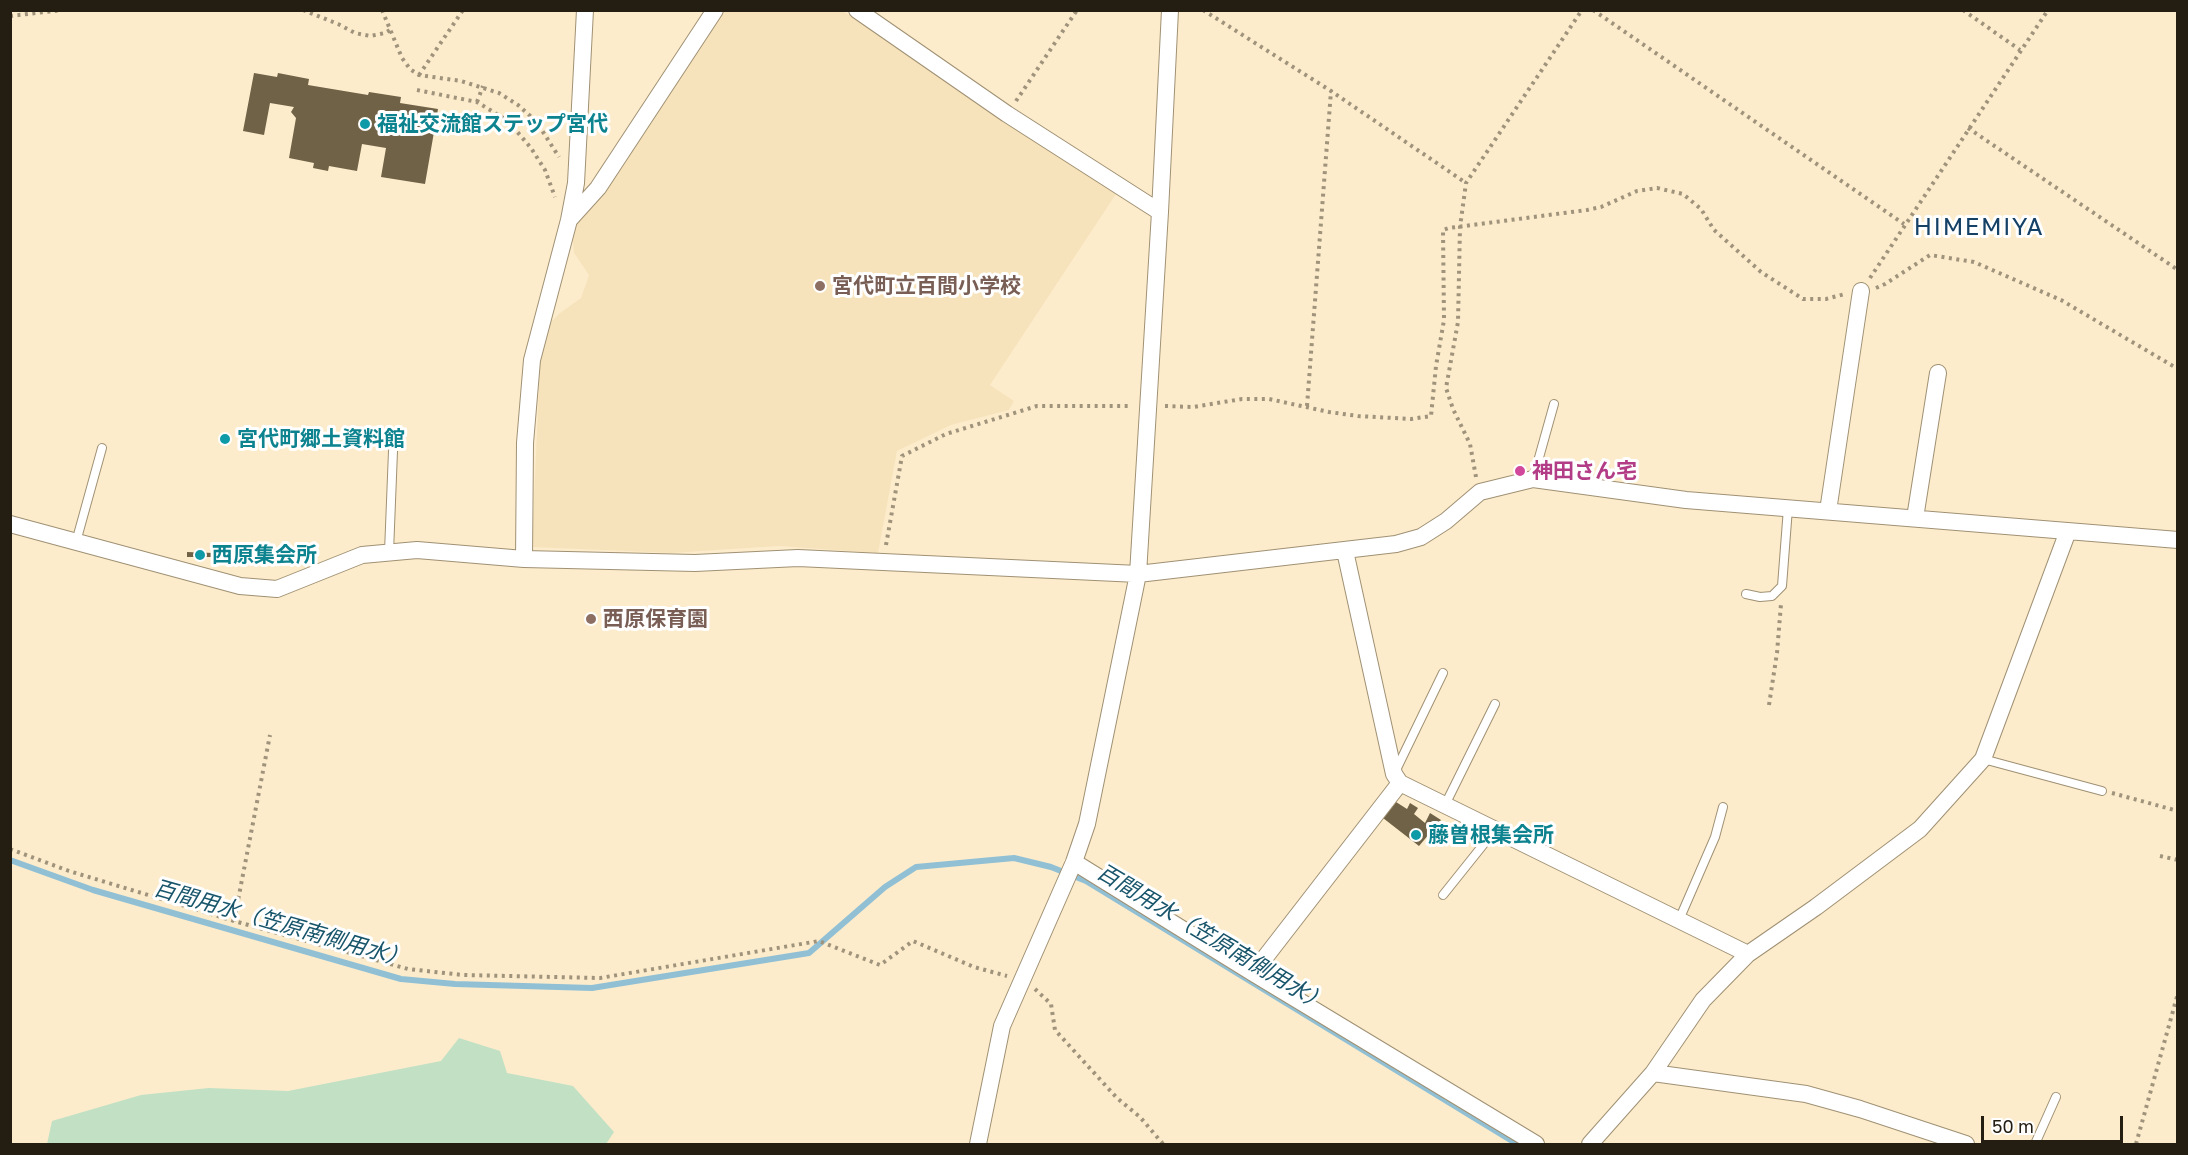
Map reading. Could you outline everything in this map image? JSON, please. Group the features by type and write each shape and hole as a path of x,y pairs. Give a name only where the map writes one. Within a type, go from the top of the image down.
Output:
{"street":[{"path":"524,559 525,443 532,360 569,220 576,183 585,10"},
{"path":"569,220 598,188 715,10"},
{"path":"857,10 1007,114 1160,212"},
{"path":"978,1144 1002,1026 1074,862 1087,824 1138,574 1170,10"},
{"path":"1828,512 1861,291"},
{"path":"1915,518 1938,373"},
{"path":"10,524 240,586 277,589 362,555 417,550 524,559 694,563 798,558 1138,574 1345,552 1396,544 1421,537 1446,521 1480,492 1533,479 1686,500 2178,540"},
{"path":"1590,1144 1653,1073 1703,1000 1748,954 1816,907 1920,829 1983,759 2068,531"},
{"path":"1345,552 1397,779 1495,830 1748,954"},
{"path":"1252,973 1397,779"},
{"path":"1074,862 1252,973 1536,1144"},
{"path":"1653,1073 1806,1094 1966,1144"}],"lane":[{"path":"1533,479 1554,404"},
{"path":"76,542 102,448"},
{"path":"389,552 393,451"},
{"path":"1746,594 1760,597 1772,596 1782,586 1788,508"},
{"path":"1397,779 1443,673"},
{"path":"1446,805 1495,704"},
{"path":"1983,759 2102,791"},
{"path":"1679,920 1715,837 1723,807"},
{"path":"1443,896 1495,830"},
{"path":"2035,1144 2056,1097"}],"path":[{"path":"10,16 63,10"},
{"path":"303,10 355,33 370,36 390,30"},
{"path":"382,10 402,58 410,69 419,75 483,86 509,99 536,122 545,133 576,183"},
{"path":"419,75 463,10"},
{"path":"1007,114 1077,10"},
{"path":"1203,10 1330,91 1466,183"},
{"path":"1480,492 1470,444 1453,409 1446,388 1458,321 1460,227 1466,183 1582,10"},
{"path":"1593,10 1904,224"},
{"path":"1963,10 2020,50"},
{"path":"1861,291 2048,10"},
{"path":"477,102 483,86"},
{"path":"417,90 477,102 508,121 520,133 545,170 562,212 569,220"},
{"path":"1307,406 1330,91"},
{"path":"1968,128 2178,270"},
{"path":"883,562 902,456 946,434 1037,406 1193,407 1242,399 1269,399 1358,416 1411,419 1431,416 1444,320 1443,231 1587,210 1601,207 1637,191 1657,188 1683,194 1701,209 1714,230 1761,272 1803,298 1826,298 1885,284 1930,255 1974,262 2061,300 2178,369"},
{"path":"1769,705 1777,653 1782,586"},
{"path":"234,921 270,735"},
{"path":"2102,791 2178,811"},
{"path":"10,849 69,871 234,921 408,969 463,975 600,978 819,942 880,965 913,941 974,967 1023,980 1046,997 1051,1004 1055,1030 1117,1098 1140,1117 1163,1144"},
{"path":"2160,856 2178,860"},
{"path":"2136,1144 2178,993"}],"shaded area":[{"name":"宮代町立百間小学校","path":"723,11 843,11 1116,194 990,385 1014,401 1009,410 951,425 897,451 878,553 779,546 671,553 532,547 540,361 550,323 581,298 589,275 574,253 572,230 600,195"}],"green space":[{"path":"459,1038 500,1051 507,1073 573,1086 614,1132 606,1144 47,1144 52,1121 141,1095 209,1088 288,1091 441,1061"}],"building":[{"name":"福祉交流館ステップ宮代","path":"254,73 277,77 278,73 309,79 308,85 368,95 369,92 401,97 400,103 438,109 425,184 381,177 386,148 362,144 357,171 329,166 328,171 313,168 314,163 289,158 296,118 291,112 294,107 270,103 264,135 243,131"},
{"name":"西原集会所","path":"187,552 214,553 213,557 187,557"},
{"name":"藤曽根集会所","path":"1396,802 1407,809 1410,803 1418,808 1414,814 1425,823 1430,813 1441,820 1419,846 1383,818"}],"waterway":[{"name":"百間用水（笠原南側用水）","path":"10,860 93,890 401,979 455,984 592,988 809,953 885,887 916,867 1014,858 1051,867 1086,881 1517,1144"}],"place":[{"name":"福祉交流館ステップ宮代","path":"365,124"},
{"name":"宮代町立百間小学校","path":"820,286"},
{"name":"宮代町郷土資料館","path":"225,439"},
{"name":"神田さん宅","path":"1520,471"},
{"name":"西原集会所","path":"200,555"},
{"name":"西原保育園","path":"591,619"},
{"name":"藤曽根集会所","path":"1416,835"}],"district":[{"name":"HIMEMIYA","path":"1979,227"}]}
